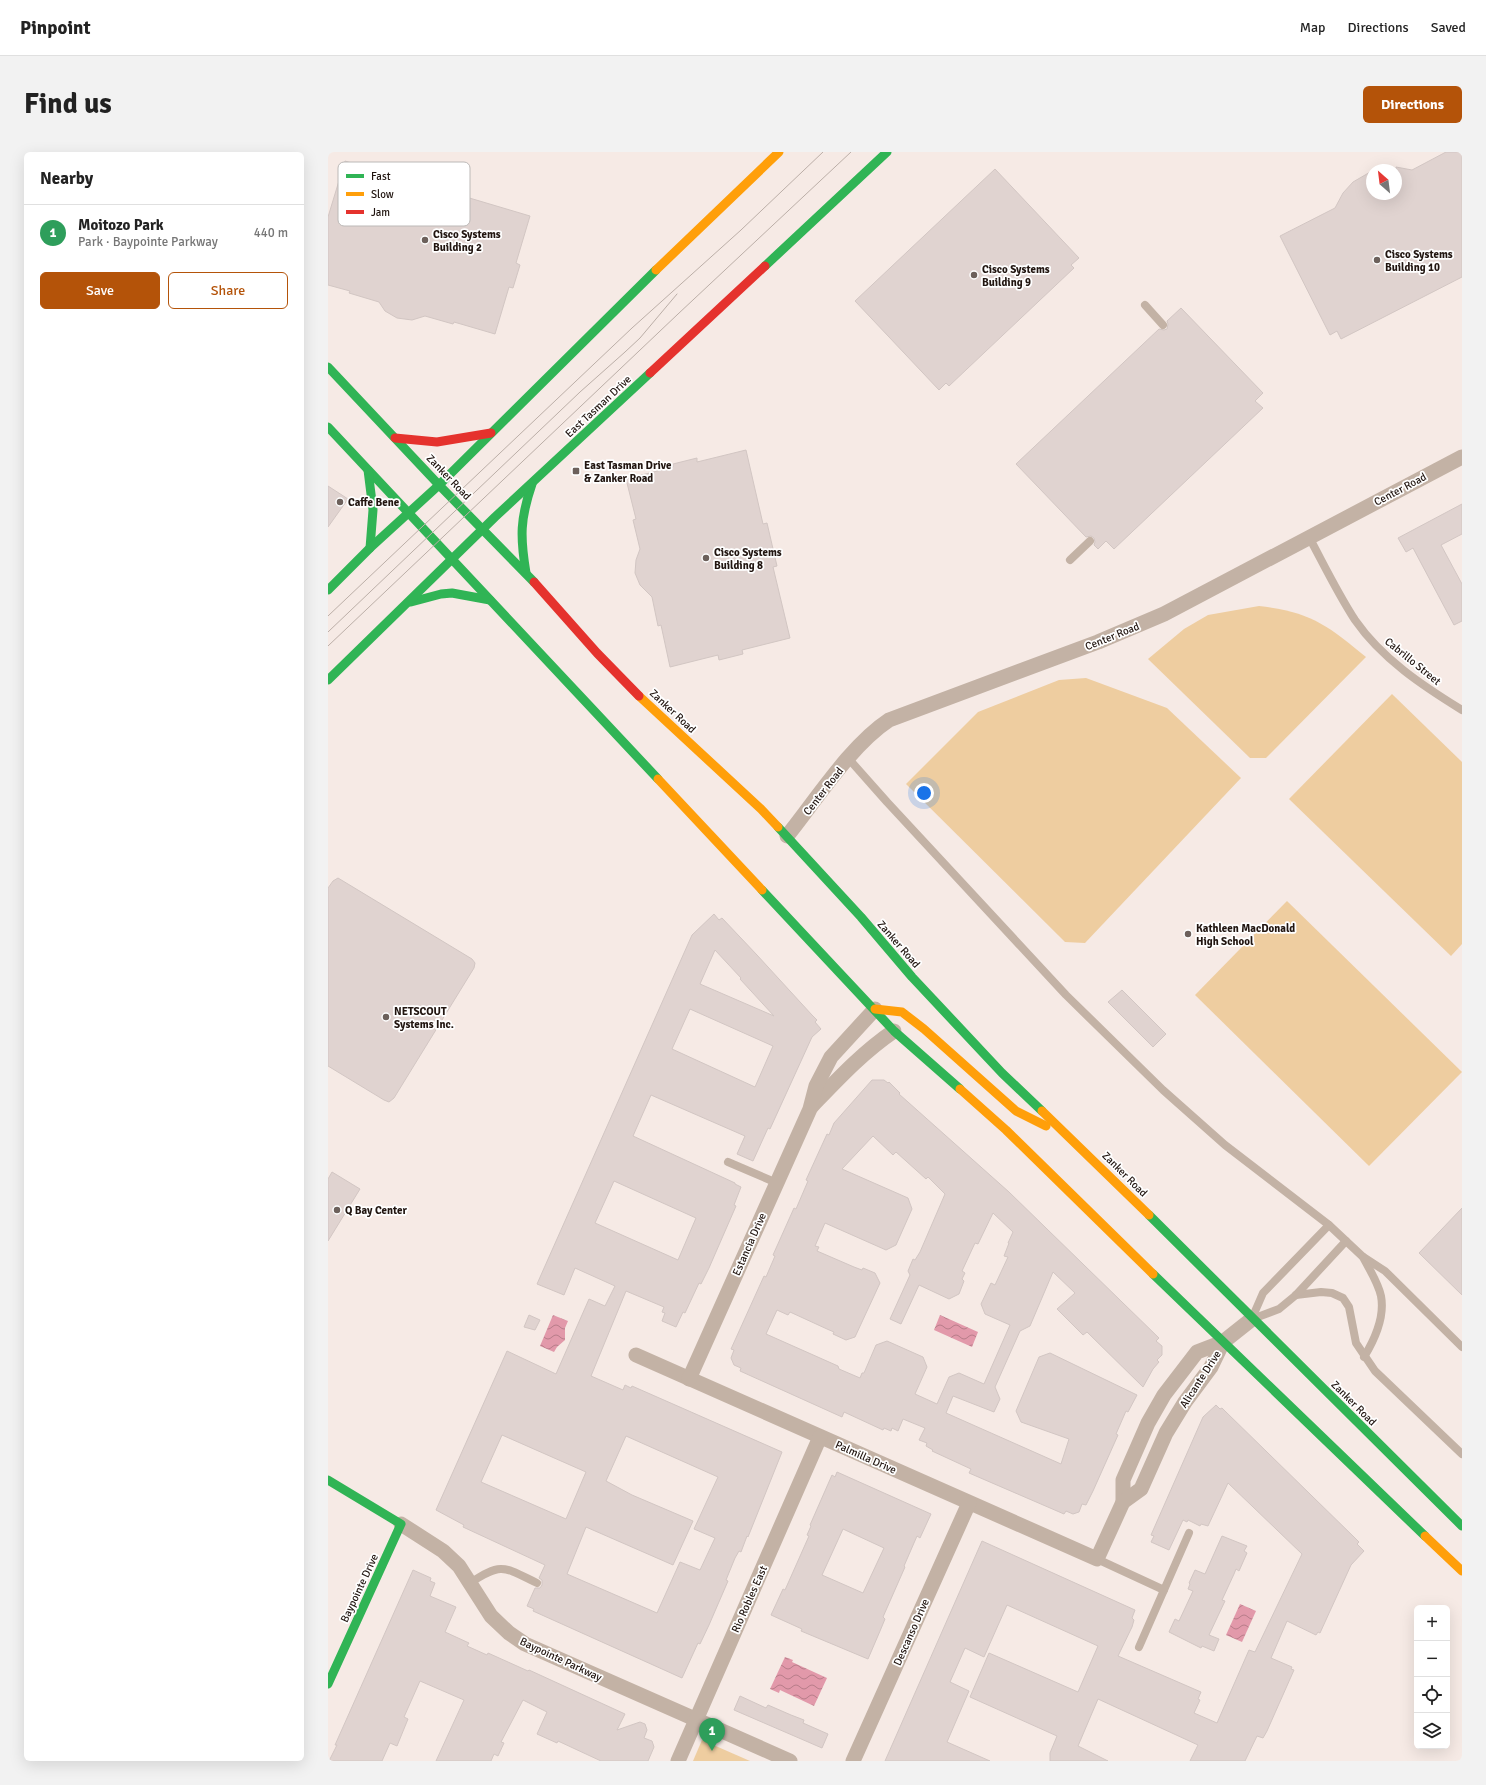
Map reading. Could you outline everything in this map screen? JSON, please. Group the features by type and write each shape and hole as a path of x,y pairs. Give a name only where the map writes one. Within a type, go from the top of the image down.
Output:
{"main road":[{"path":"328,590 370,548 439,485 695,231 779,152"},
{"name":"East Tasman Drive","path":"328,680 533,482 887,152"},
{"name":"Zanker Road","path":"328,367 439,485 526,573 597,653 643,700 761,809 787,836 974,1044 1027,1098 1071,1138 1233,1297 1252,1319 1462,1526"},
{"path":"328,427 894,1031 1006,1130 1223,1342 1462,1571"},
{"path":"395,438 437,442 491,433"},
{"path":"368,470 373,510 370,548"},
{"path":"526,573 520,531 523,508 533,482"},
{"path":"408,603 441,594 452,593 490,600"},
{"path":"875,1009 902,1012 924,1029 1016,1111 1071,1138"},
{"name":"Baypointe Parkway","path":"328,1480 401,1524"},
{"name":"Baypointe Drive","path":"328,1684 401,1524"}],"street":[{"name":"Center Road","path":"787,836 848,758 869,735 889,720 1129,630 1164,614 1462,457"},
{"name":"Estancia Drive","path":"689,1379 810,1109 816,1086 832,1057 875,1009"},
{"name":"Estancia Drive","path":"810,1109 843,1073 876,1043 894,1031"},
{"path":"1223,1342 1252,1319"},
{"name":"Alicante Drive","path":"1123,1502 1141,1489 1166,1433 1185,1402 1210,1367 1223,1342"},
{"name":"Alicante Drive","path":"1097,1559 1123,1502 1123,1480 1148,1423 1164,1395 1197,1352 1223,1342"},
{"name":"Palmilla Drive","path":"636,1355 1097,1559"},
{"name":"Rio Robles East","path":"678,1761 820,1437"},
{"name":"Descanso Drive","path":"854,1761 969,1503"},
{"name":"Baypointe Parkway","path":"401,1524 443,1551 459,1566 491,1616 509,1633 525,1644 790,1761"}],"lane":[{"path":"1145,305 1163,325"},
{"name":"Cabrillo Street","path":"1309,537 1356,620 1378,647 1431,690 1462,710"},
{"path":"1070,560 1090,541"},
{"path":"848,758 1066,995 1163,1090 1225,1145 1329,1225 1362,1256 1385,1271 1462,1346"},
{"path":"728,1162 777,1183"},
{"path":"1252,1319 1263,1293 1329,1225"},
{"path":"1252,1319 1279,1309 1296,1296 1346,1241"},
{"path":"1362,1256 1377,1283 1381,1296 1380,1320 1374,1342 1364,1357"},
{"path":"1296,1296 1321,1292 1332,1293 1343,1298 1349,1307 1356,1343 1364,1357 1375,1371 1462,1454"},
{"path":"1139,1646 1189,1533"},
{"path":"1097,1559 1164,1590"},
{"path":"470,1583 486,1572 496,1568 509,1570 538,1583"}],"shaded area":[{"path":"1259,606 1305,616 1329,628 1366,657 1266,758 1250,758 1148,659 1184,629 1208,615"},
{"path":"1086,678 1167,708 1241,778 1085,943 1065,942 906,784 978,712 1059,680"},
{"path":"1392,694 1462,762 1462,944 1451,956 1289,799"},
{"path":"1287,901 1462,1072 1369,1166 1195,995"},
{"path":"702,1740 750,1761 693,1761"}],"water":[{"path":"553,1315 568,1321 565,1328 565,1340 554,1352 540,1346"},
{"path":"940,1315 978,1332 972,1347 934,1330"},
{"path":"1240,1604 1256,1611 1242,1642 1226,1635"},
{"path":"785,1657 793,1660 792,1662 827,1678 814,1706 780,1690 779,1693 770,1689"}],"building":[{"name":"Cisco Systems Building 10","path":"1446,152 1462,152 1462,277 1341,339 1337,331 1330,335 1280,236 1335,208 1343,193 1353,182 1366,174 1366,200 1402,200 1402,168 1412,170"},
{"name":"Cisco Systems Building 9","path":"995,169 1079,258 1071,265 1074,268 949,386 946,383 939,390 855,301"},
{"name":"Cisco Systems Building 2","path":"338,184 338,226 470,226 470,198 530,216 516,263 520,265 513,288 509,287 495,334 454,322 453,324 425,316 412,320 397,318 385,311 379,302 349,293 350,291 328,285 328,217"},
{"path":"1181,308 1263,393 1255,401 1263,408 1114,549 1106,541 1098,549 1094,545 1094,538 1091,536 1086,537 1016,464 1159,329 1167,329 1167,321"},
{"name":"Cisco Systems Building 8","path":"746,450 763,524 767,523 777,566 773,567 790,638 742,650 743,654 719,660 718,655 670,667 661,625 658,626 652,597 640,585 635,573 636,560 640,549 633,520 636,519 626,479 673,467 673,464 697,458 697,462"},
{"path":"328,486 348,499 328,527"},
{"path":"1462,504 1462,534 1441,545 1462,584 1462,621 1454,625 1413,548 1406,552 1398,538"},
{"name":"NETSCOUT Systems Inc.","path":"338,878 472,959 475,963 474,968 394,1098 389,1102 328,1066 328,888 333,881"},
{"path":"714,914 719,920 722,918 817,1020 815,1022 821,1029 812,1037 770,1129 768,1128 753,1161 737,1154 745,1136 651,1095 633,1136 741,1187 734,1205 736,1206 709,1268 701,1284 699,1283 685,1313 683,1312 676,1327 662,1321 665,1313 662,1312 664,1307 626,1291 591,1376 623,1390 625,1385 631,1388 632,1386 782,1452 748,1537 747,1536 741,1552 739,1551 735,1558 726,1580 728,1581 709,1625 700,1644 698,1643 682,1678 533,1611 534,1609 527,1606 535,1588 540,1588 542,1585 542,1580 539,1578 545,1565 463,1527 464,1525 436,1510 507,1351 556,1374 589,1299 605,1306 615,1286 575,1268 564,1295 537,1284 692,935","holes":["715,950 774,1016 700,984","690,1009 773,1046 755,1087 672,1049","614,1181 696,1218 678,1260 595,1223","502,1435 586,1472 566,1519 481,1482","626,1436 718,1477 694,1529 715,1538 700,1570 680,1562 657,1613 567,1574 586,1527 673,1565 693,1521 632,1495 606,1481"]},
{"path":"1122,990 1166,1034 1153,1047 1108,1002"},
{"path":"872,1080 884,1080 888,1083 889,1082 900,1093 899,1094 1009,1192 1159,1338 1156,1341 1162,1346 1162,1355 1157,1360 1159,1362 1153,1369 1143,1387 1087,1332 1083,1335 1057,1309 1075,1293 1053,1272 1030,1326 1020,1331 995,1387 1000,1399 994,1412 953,1396 946,1413 1061,1464 1069,1439 1021,1422 1016,1411 1039,1357 1050,1353 1137,1395 1128,1412 1126,1411 1116,1434 1118,1435 1093,1491 1086,1505 1082,1504 1079,1512 1073,1514 1066,1511 1064,1514 969,1473 971,1469 932,1451 933,1450 926,1446 927,1443 919,1440 925,1428 903,1419 898,1431 892,1428 891,1431 884,1428 883,1430 844,1412 842,1417 740,1371 741,1368 734,1365 731,1358 734,1350 731,1349 764,1276 766,1277 775,1256 773,1255 808,1181 806,1180 827,1134 829,1135 834,1123","holes":["873,1136 893,1155 896,1152 926,1179 928,1177 945,1194 920,1252 915,1260 913,1259 908,1271 910,1275 890,1319 901,1324 919,1285 949,1299 959,1294 964,1281 962,1279 965,1273 962,1271 975,1243 978,1244 993,1213 1013,1232 1004,1256 1008,1257 995,1285 991,1283 981,1304 985,1314 1010,1325 984,1384 959,1373 949,1377 937,1404 915,1394 927,1367 923,1357 887,1341 876,1345 864,1373 862,1373 860,1378 839,1369 838,1366 766,1334 777,1310 788,1315 790,1312 834,1332 833,1334 846,1340 855,1337 880,1283 875,1273 863,1268 862,1270 854,1267 817,1251 819,1247 815,1246 825,1223 886,1250 896,1245 912,1209 908,1198 842,1169"]},
{"name":"Q Bay Center","path":"332,1172 360,1189 328,1241 328,1179"},
{"path":"1462,1208 1462,1295 1419,1253"},
{"path":"529,1315 540,1320 535,1330 524,1327"},
{"path":"1216,1405 1220,1409 1222,1408 1354,1537 1359,1542 1357,1544 1364,1551 1351,1565 1320,1633 1318,1632 1316,1635 1287,1621 1271,1658 1292,1667 1291,1669 1294,1670 1267,1731 1263,1738 1257,1736 1245,1761 1190,1761 1198,1745 1098,1699 1078,1746 1108,1761 1050,1761 1050,1753 1057,1736 970,1697 989,1653 1078,1692 1098,1646 1007,1605 984,1657 965,1648 950,1682 969,1691 947,1742 990,1761 885,1761 982,1541 1135,1610 1132,1618 1134,1620 1132,1627 1118,1656 1201,1692 1198,1699 1200,1700 1194,1713 1217,1723 1249,1650 1255,1652 1302,1554 1228,1483 1208,1526 1201,1524 1200,1526 1188,1520 1187,1522 1183,1520 1169,1550 1151,1542 1154,1536 1151,1535 1203,1417"},
{"path":"837,1472 931,1514 920,1538 917,1536 883,1617 885,1619 868,1659 801,1631 802,1629 771,1615 783,1589 785,1590 809,1536 807,1535 811,1526 810,1525 832,1475 835,1477","holes":["843,1529 884,1548 863,1593 822,1575"]},
{"path":"1222,1536 1247,1546 1244,1551 1247,1553 1239,1571 1236,1569 1222,1600 1225,1601 1209,1635 1219,1639 1214,1651 1202,1646 1201,1648 1169,1632 1175,1619 1179,1621 1193,1591 1188,1589 1195,1570 1205,1574"},
{"path":"413,1570 431,1578 430,1581 435,1583 430,1596 456,1607 445,1632 469,1643 467,1646 487,1655 488,1653 528,1671 529,1670 625,1714 617,1730 640,1722 645,1724 647,1730 644,1738 652,1741 654,1747 648,1761 601,1761 558,1741 557,1743 537,1734 547,1712 523,1700 501,1742 504,1743 498,1756 494,1754 491,1761 436,1761 464,1700 420,1681 404,1717 408,1719 397,1746 390,1743 382,1761 329,1761"},
{"path":"740,1696 766,1708 768,1705 804,1720 803,1723 828,1734 822,1748 734,1710"}],"tram line":[{"path":"328,616 632,328 741,230 823,152"},
{"path":"328,646 851,152"},
{"path":"328,632 580,392 640,338 677,294"}],"traffic: fast":[{"path":"765,266 887,152"},
{"path":"328,590 370,548 439,485 656,270"},
{"path":"328,367 439,485 534,582"},
{"path":"328,680 495,517 650,373"},
{"path":"328,427 658,779"},
{"path":"368,470 373,510 370,548"},
{"path":"526,573 522,528 525,508 532,484"},
{"path":"411,602 441,594 452,593 490,600"},
{"path":"778,827 861,917 912,977 1002,1073 1042,1111"},
{"path":"762,890 894,1031 960,1089"},
{"path":"1149,1215 1462,1526"},
{"path":"1153,1274 1425,1536"},
{"path":"328,1480 401,1524 328,1684"}],"traffic: slow":[{"path":"656,270 779,152"},
{"path":"639,696 761,809 778,827"},
{"path":"658,779 762,890"},
{"path":"875,1009 902,1012 924,1029 1016,1111 1046,1126"},
{"path":"960,1089 1006,1130 1153,1274"},
{"path":"1042,1111 1149,1215"},
{"path":"1425,1536 1462,1571"}],"traffic: jam":[{"path":"650,373 765,266"},
{"path":"395,438 437,442 491,433"},
{"path":"534,582 597,653 639,696"}],"place":[{"name":"Cisco Systems Building 2","path":"425,240"},
{"name":"Cisco Systems Building 10","path":"1377,260"},
{"name":"Cisco Systems Building 9","path":"974,275"},
{"name":"East Tasman Drive & Zanker Road","path":"576,471"},
{"name":"Caffe Bene","path":"340,502"},
{"name":"Cisco Systems Building 8","path":"706,558"},
{"name":"Kathleen MacDonald High School","path":"1188,934"},
{"name":"NETSCOUT Systems Inc.","path":"386,1017"},
{"name":"Q Bay Center","path":"337,1210"},
{"name":"Moitozo Park","path":"712,1751"}]}
